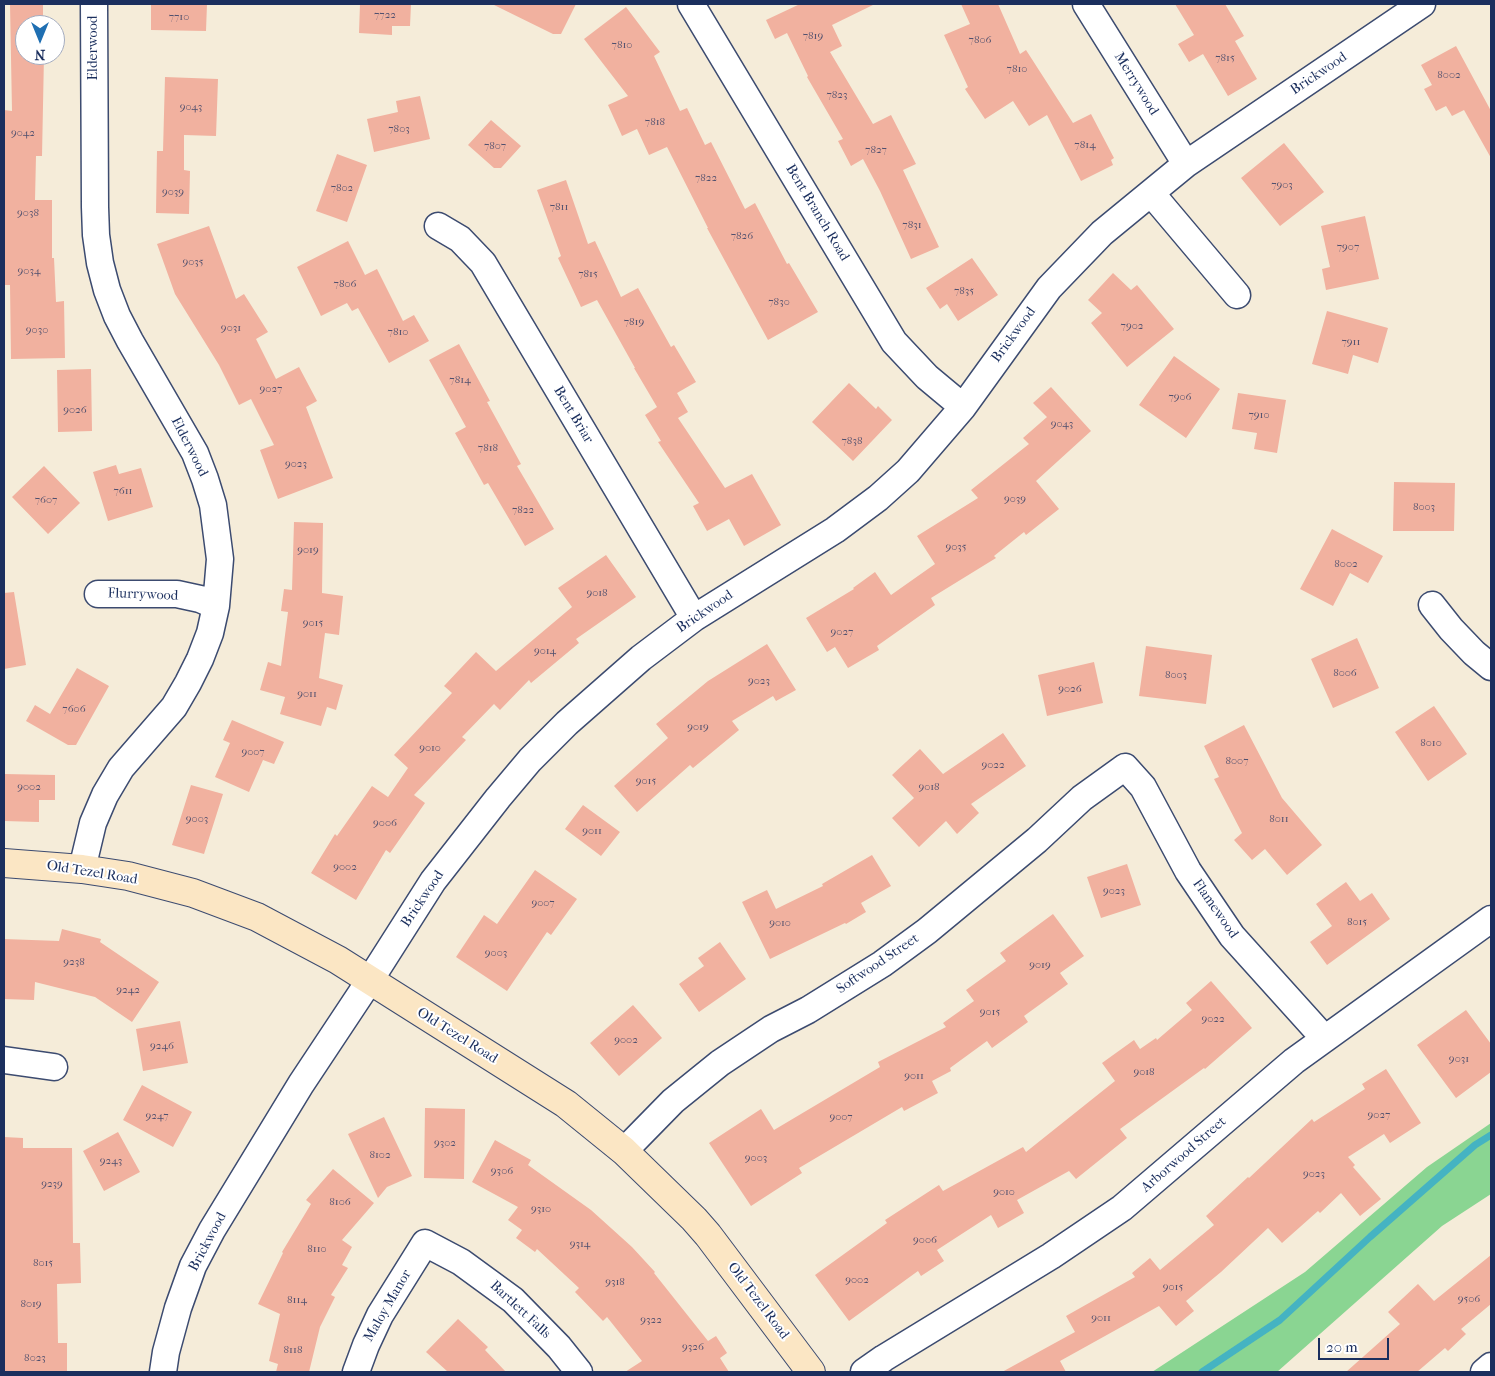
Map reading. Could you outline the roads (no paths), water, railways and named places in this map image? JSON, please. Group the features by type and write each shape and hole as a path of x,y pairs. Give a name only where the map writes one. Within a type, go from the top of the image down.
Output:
{"street":[{"name":"Elderwood","path":"82,869 93,823 104,795 121,768 174,706 188,683 206,642 216,606 220,558 218,531 213,505 196,453 117,316 107,290 100,262 96,235 95,207 94,4"},
{"name":"Bent Branch Road","path":"691,4 894,342 927,377 963,407"},
{"name":"Merrywood","path":"1086,4 1186,164"},
{"name":"Brickwood","path":"163,1372 166,1352 178,1308 193,1266 212,1230 301,1084 433,881 530,760 567,723 641,658 694,618 836,530 878,498 908,471 963,407 1049,288 1102,233 1186,164 1422,4"},
{"path":"1151,193 1237,295"},
{"name":"Bent Briar","path":"438,226 460,239 483,263 694,618"},
{"name":"Flurrywood","path":"98,594 177,594 216,606"},
{"path":"1432,605 1451,629 1474,653 1491,667"},
{"name":"Flamewood","path":"1125,767 1143,787 1188,872 1232,936 1324,1038"},
{"name":"Softwood Street","path":"624,1150 673,1101 720,1063 771,1029 808,1010 882,964 920,936 1037,840 1082,798 1125,767"},
{"name":"Old Tezel Road","path":"4,863 82,869 128,876 193,894 257,917 317,948 370,980 566,1104 624,1150 708,1235 811,1372"},
{"name":"Arborwood Street","path":"864,1372 1051,1256 1122,1208 1294,1061 1491,919"},
{"path":"4,1060 54,1067"},
{"name":"Maloy Manor","path":"356,1372 380,1316 425,1243"},
{"name":"Bartlett Falls","path":"425,1243 461,1262 512,1300 559,1346 579,1372"},
{"path":"1484,1372 1491,1366"}],"waterway":[{"path":"1202,1372 1280,1320 1370,1237 1475,1145 1491,1135"}]}
